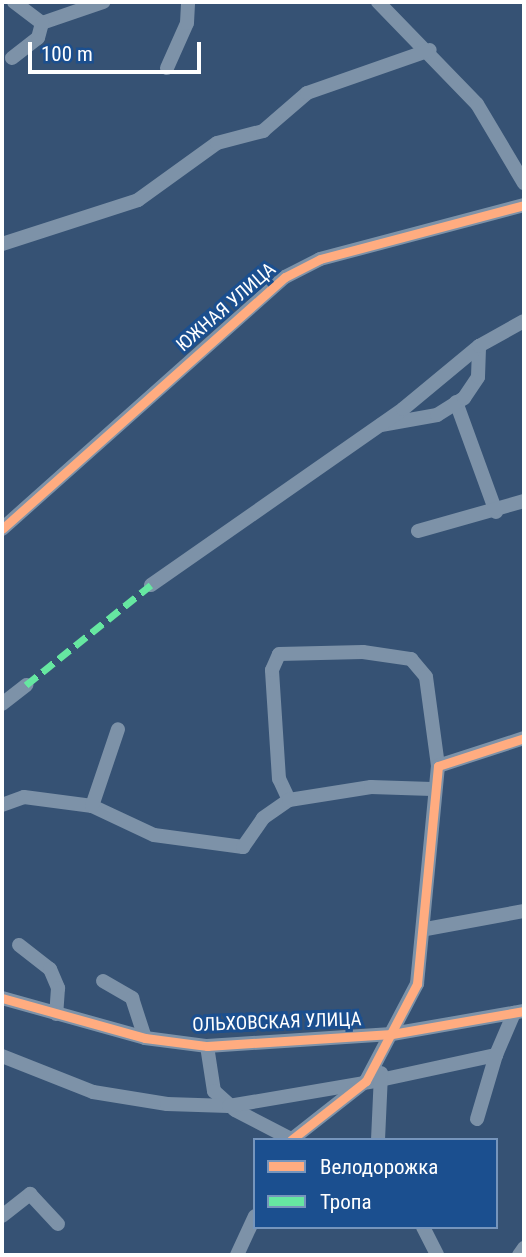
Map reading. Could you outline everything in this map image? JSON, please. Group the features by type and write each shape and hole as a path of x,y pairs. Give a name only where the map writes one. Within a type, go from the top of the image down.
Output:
{"street":[{"path":"14,2 42,23"},
{"path":"42,23 103,2"},
{"path":"167,68 187,23 188,2"},
{"path":"378,2 430,50 477,104 524,183"},
{"path":"12,58 38,38 42,23"},
{"path":"2,244 138,201 217,143 263,131 307,93 430,50"},
{"name":"ЮЖНАЯ УЛИЦА","path":"2,529 285,277 320,259 524,205"},
{"path":"151,585 380,425 480,346 524,321"},
{"path":"380,425 437,415 456,402 478,377 480,346"},
{"path":"456,402 496,512"},
{"path":"418,531 496,512 524,501"},
{"path":"289,800 279,779 275,731 272,670 279,654 386,653 411,659 426,677 438,766 432,789 426,929 417,984 381,1055 375,1081 378,1138"},
{"path":"2,704 26,685"},
{"path":"92,806 118,729"},
{"path":"438,766 524,738"},
{"path":"2,805 24,797 92,806 153,835 243,847 263,818 289,800 371,787 432,789"},
{"path":"426,929 524,911"},
{"path":"19,945 50,969 58,988 56,1014"},
{"path":"103,981 132,998 145,1038"},
{"name":"ОЛЬХОВСКАЯ УЛИЦА","path":"2,998 145,1038 207,1046 392,1034 519,1012"},
{"path":"477,1119 496,1055 519,1012"},
{"path":"207,1046 208,1079 229,1106 289,1138"},
{"path":"2,1056 93,1092 167,1104 229,1106 375,1081 496,1055"},
{"path":"292,1138 375,1081"},
{"path":"2,1216 30,1194 58,1224"},
{"path":"237,1255 253,1220"},
{"path":"424,1229 437,1255"},
{"path":"519,1255 524,1248"}],"marked path":[{"path":"26,685 151,585"}],"cycle path":[{"path":"2,529 285,277 320,259 524,205"},
{"path":"294,1138 366,1081 417,984 438,766 524,738"},
{"path":"2,998 145,1038 207,1046 392,1034 524,1011"}]}
